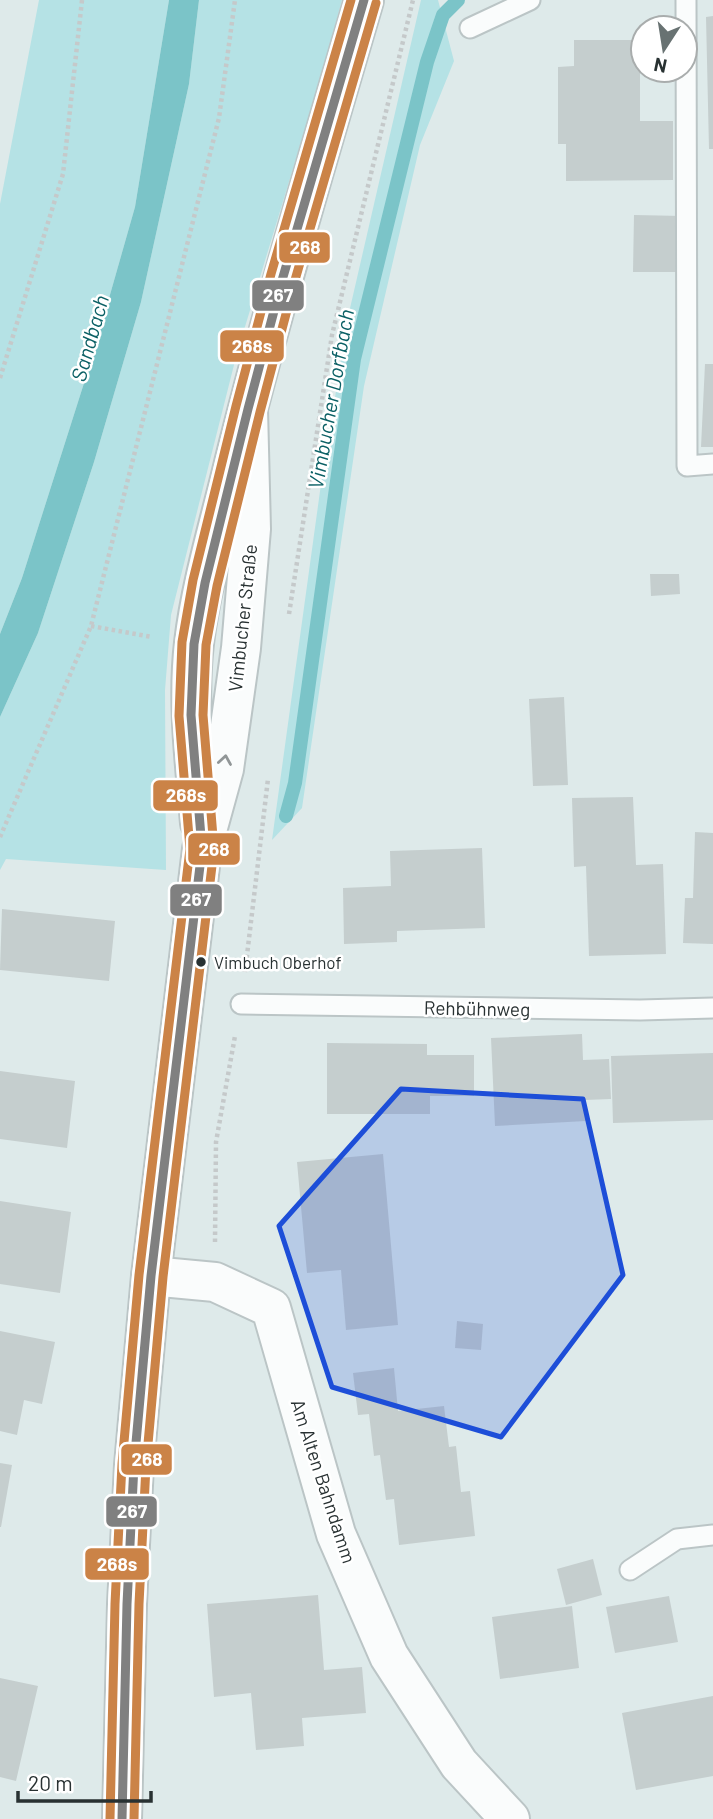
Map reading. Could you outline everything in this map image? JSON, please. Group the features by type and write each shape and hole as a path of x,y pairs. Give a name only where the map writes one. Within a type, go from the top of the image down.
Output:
{"street":[{"name":"Vimbucher Straße","path":"122,1819 127,1604 134,1465 151,1276 202,849 224,769 242,648 251,529 248,410 283,277 364,0"},
{"name":"Am Alten Bahndamm","path":"151,1276 215,1282 271,1308 336,1534 389,1656 458,1764 510,1819"}],"lane":[{"path":"470,28 530,0"},
{"path":"686,0 687,466 713,464"},
{"name":"Rehbühnweg","path":"241,1004 640,1010 713,1008"},
{"path":"630,1570 677,1539 713,1535"}],"path":[{"path":"0,378 63,174 82,0"},
{"path":"0,837 90,626 219,118 235,0"},
{"path":"288,623 332,335 413,0"},
{"path":"215,1282 216,1142 241,1004 269,773"}],"highlighted area":[{"path":"401,1089 583,1099 623,1275 501,1437 332,1387 279,1226"}],"shaded area":[{"path":"39,0 169,0 135,207 92,358 22,578 0,634 0,204"},
{"path":"169,0 199,0 189,84 141,302 94,462 38,633 0,717 0,634 22,578 92,358 135,207"},
{"path":"199,0 342,0 237,353 171,615 165,690 166,870 6,859 0,870 0,717 38,633 94,462 141,302 189,84"},
{"path":"421,0 438,0 454,61 420,145 364,386 302,808 272,840 321,484 348,317"}],"building":[{"path":"713,16 713,149 709,149 706,17"},
{"path":"574,40 629,40 629,84 640,84 640,121 673,121 673,180 566,181 566,144 558,144 558,67 574,66"},
{"path":"634,215 683,216 683,272 633,272"},
{"path":"705,364 713,364 713,447 701,447"},
{"path":"650,574 679,574 680,594 651,596"},
{"path":"564,697 568,785 533,786 529,699"},
{"path":"633,797 636,865 663,864 666,954 589,956 586,866 574,867 572,798"},
{"path":"695,832 713,833 713,944 683,943 685,898 693,898"},
{"path":"482,848 485,928 397,931 397,942 344,944 343,888 391,886 390,851"},
{"path":"2,909 115,921 109,981 0,970"},
{"path":"582,1034 583,1060 609,1059 611,1099 585,1100 586,1121 495,1126 491,1038"},
{"path":"327,1043 427,1044 427,1055 474,1055 474,1096 430,1096 430,1114 327,1114"},
{"path":"713,1053 713,1120 613,1123 611,1056"},
{"path":"0,1071 75,1081 67,1148 0,1139"},
{"path":"383,1154 398,1325 346,1330 341,1270 307,1273 297,1162"},
{"path":"0,1201 71,1212 60,1293 0,1284"},
{"path":"457,1321 483,1324 481,1350 455,1348"},
{"path":"0,1331 55,1342 42,1404 24,1400 17,1435 0,1431"},
{"path":"394,1368 398,1411 444,1406 449,1447 456,1446 461,1492 470,1491 475,1536 399,1545 394,1499 386,1500 380,1455 374,1456 369,1414 358,1415 353,1373"},
{"path":"0,1463 12,1465 1,1527 0,1527"},
{"path":"593,1559 602,1595 566,1605 557,1569"},
{"path":"318,1595 324,1670 362,1667 366,1713 302,1718 304,1746 256,1750 251,1693 214,1697 207,1604"},
{"path":"669,1596 678,1642 615,1653 606,1607"},
{"path":"572,1606 579,1668 500,1679 492,1617"},
{"path":"0,1678 38,1686 16,1781 0,1777"},
{"path":"713,1696 713,1776 636,1790 622,1713"}],"waterway":[{"name":"Vimbucher Dorfbach","path":"286,816 295,783 354,359 427,62 443,15 458,0"}],"transit line":[{"name":"268s","path":"110,1819 115,1604 122,1464 139,1275 190,849 179,716 182,642 193,580 236,406 271,274 351,0"},
{"name":"267","path":"122,1819 127,1604 134,1465 151,1276 202,849 191,715 194,644 205,583 248,409 283,277 364,0"},
{"name":"268","path":"134,1819 139,1604 146,1466 163,1277 214,849 203,715 206,645 217,586 260,412 295,280 376,3"}],"place":[{"name":"Vimbuch Oberhof","path":"201,962"}],"water label":[{"name":"Sandbach","path":"89,338"}]}
